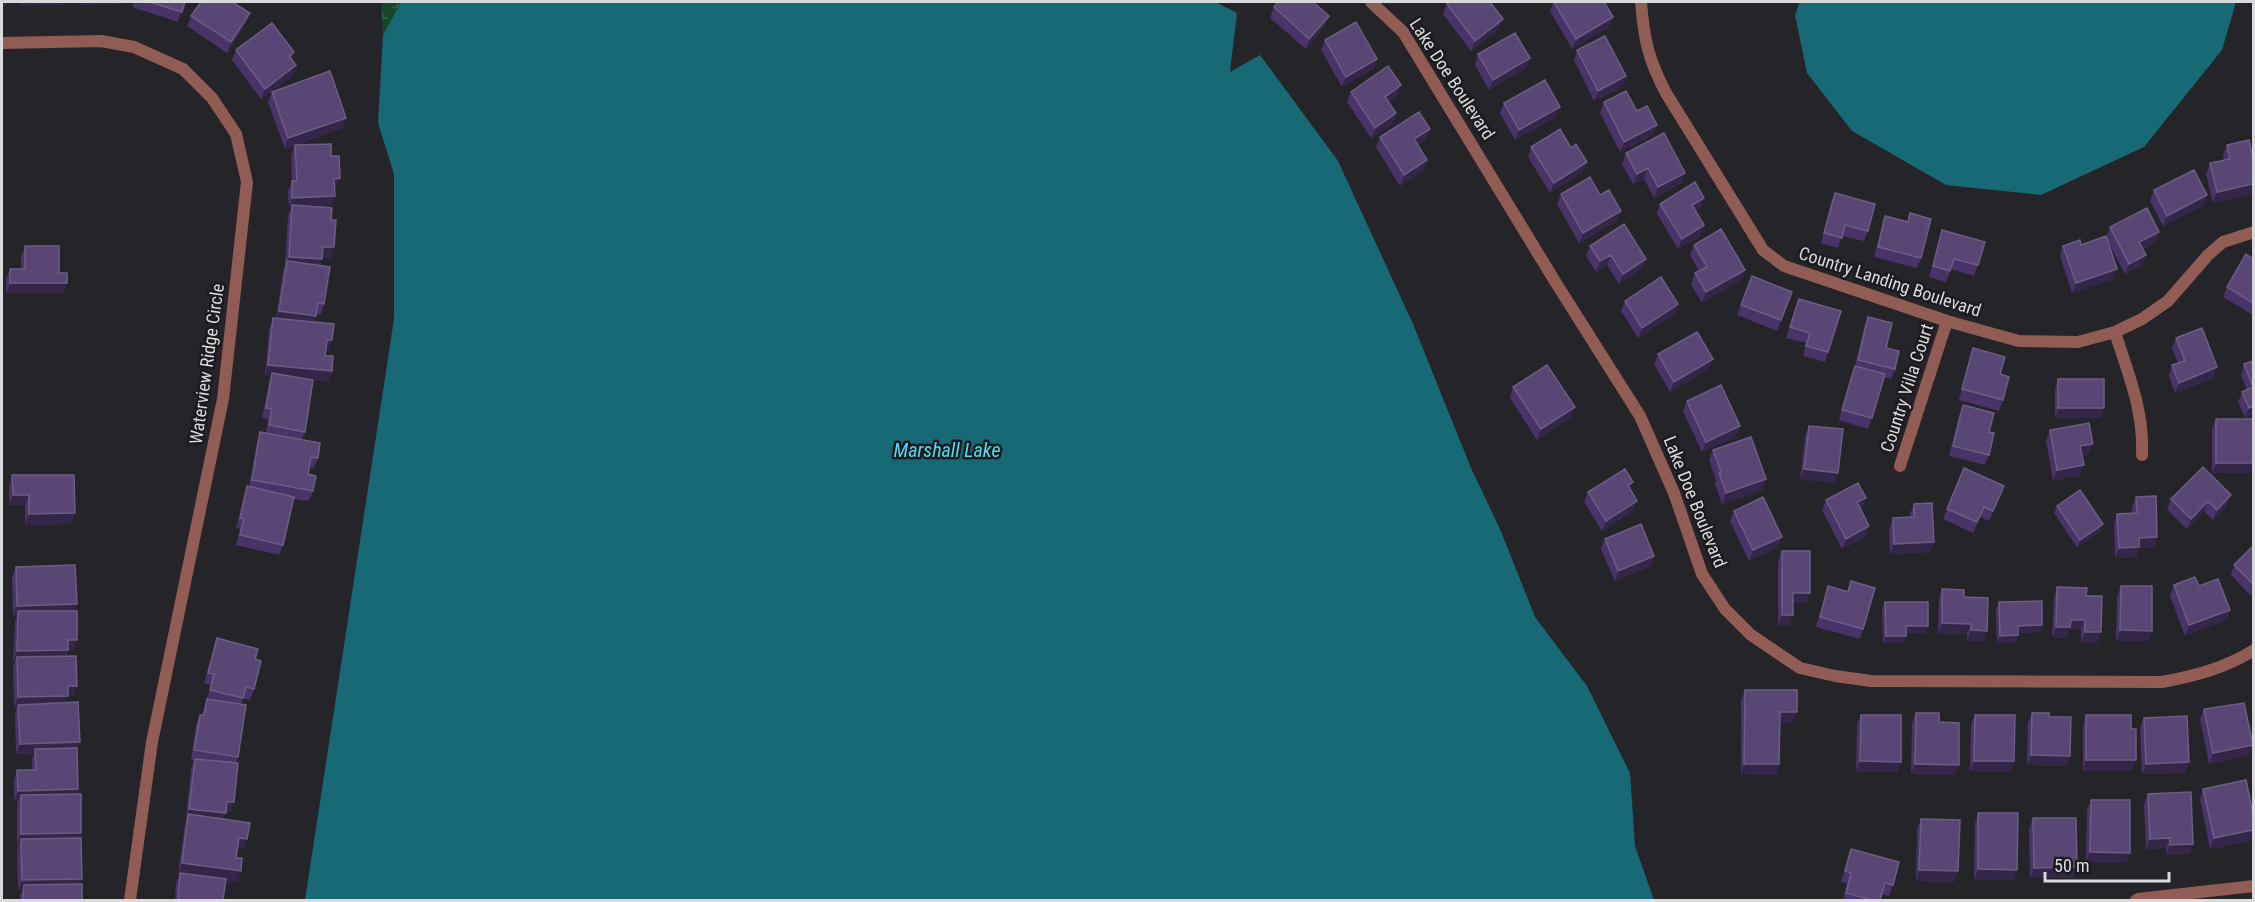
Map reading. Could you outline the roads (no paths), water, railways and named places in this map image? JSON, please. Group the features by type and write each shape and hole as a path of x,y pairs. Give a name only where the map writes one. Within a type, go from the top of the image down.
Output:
{"street":[{"name":"Lake Doe Boulevard","path":"1371,2 1403,32 1640,416 1674,493 1702,574 1725,609 1750,635 1800,668 1870,681 2162,681 2192,677 2221,668 2253,650"},
{"name":"Country Landing Boulevard","path":"1641,2 1646,46 1652,66 1666,93 1764,250 1784,266 1947,321 2019,340 2078,342 2115,332 2142,319 2168,301 2208,255 2223,242 2253,232"},
{"name":"Waterview Ridge Circle","path":"2,44 101,41 134,46 183,69 212,98 236,134 247,182 223,399 152,742 130,900"},
{"name":"Country Villa Court","path":"1900,466 1947,321"},
{"path":"2115,332 2138,402 2143,430 2142,455"},
{"path":"2136,900 2253,886"}],"water":[{"name":"Marshall Lake","path":"401,2 1215,2 1237,13 1230,72 1260,55 1338,161 1413,324 1471,468 1500,529 1535,617 1587,686 1630,773 1635,846 1654,900 305,900 394,319 394,174 378,123 383,35"},
{"path":"1800,2 2236,2 2222,50 2144,147 2041,195 1946,185 1852,131 1807,73 1795,15"}]}
